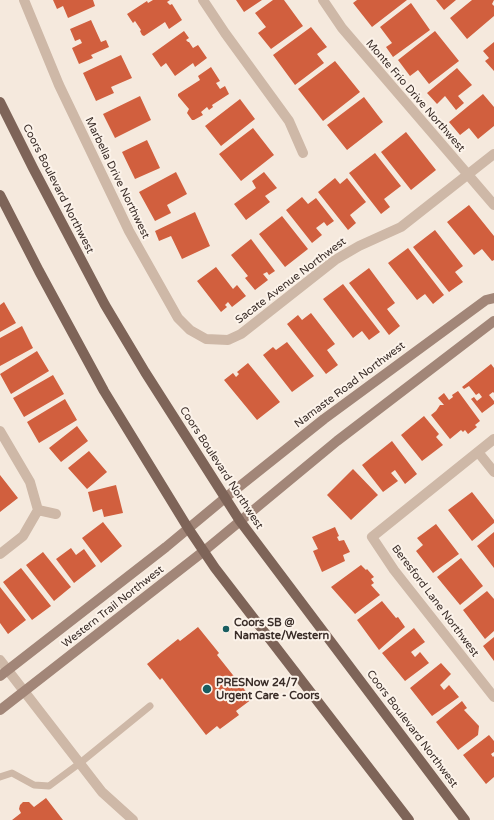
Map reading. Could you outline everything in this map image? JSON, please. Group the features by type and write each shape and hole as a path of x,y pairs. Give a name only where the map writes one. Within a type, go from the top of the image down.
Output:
{"main road":[{"name":"Coors Boulevard Northwest","path":"0,102 105,305 145,372 225,498 240,521 465,820"},
{"path":"0,195 104,391 188,528 225,580 408,820"}],"street":[{"name":"Marbella Drive Northwest","path":"24,0 59,85 128,231 174,312 190,330 206,339 218,339"},
{"path":"203,0 289,121 303,153"},
{"name":"Monte Frio Drive Northwest","path":"323,0 346,34 494,206"},
{"name":"Sacate Avenue Northwest","path":"218,339 228,340 240,334 335,260 359,246 401,227 468,176 494,154"},
{"name":"Namaste Road Northwest","path":"225,498 358,393 486,300 494,298"},
{"path":"240,521 337,441 494,321"},
{"path":"0,431 30,482 38,510 23,536 0,554"},
{"path":"494,439 478,452 494,472"},
{"name":"Beresford Lane Northwest","path":"478,452 372,537 394,570 494,697"},
{"name":"Western Trail Northwest","path":"4,673 166,547 225,498"},
{"path":"38,510 56,514"},
{"name":"Western Trail Northwest","path":"0,710 204,551 240,521"},
{"path":"0,660 4,673 24,691 102,792 133,820"}],"lane":[{"path":"0,777 12,773 34,785 49,786 80,763 150,706"}],"building":[{"path":"53,0 93,0 95,6 68,18 63,6 57,9"},
{"path":"153,0 170,0 167,2 170,5 172,4 182,20 169,29 165,22 144,36 142,35 141,30 135,21 133,23 127,14 147,1 148,3"},
{"path":"236,0 262,0 244,12"},
{"path":"273,0 284,0 303,26 271,49 258,33 266,27 255,13"},
{"path":"357,0 407,0 372,27 353,3"},
{"path":"436,0 456,0 444,10"},
{"path":"472,0 494,0 492,4 494,6 494,16 467,39 450,18"},
{"path":"411,3 430,30 393,57 386,47 392,43 380,27"},
{"path":"91,20 101,42 106,40 109,47 91,55 93,58 79,64 72,48 82,43 80,39 75,41 70,29"},
{"path":"311,27 327,47 317,54 324,63 295,85 273,55"},
{"path":"184,31 189,38 186,40 193,48 198,45 207,58 195,67 193,63 175,76 166,63 161,67 152,54"},
{"path":"435,31 459,61 429,84 418,70 410,76 398,60"},
{"path":"494,42 494,71 485,61 489,58 483,51"},
{"path":"121,55 132,78 111,87 114,93 96,101 83,73"},
{"path":"335,61 360,92 323,121 298,89"},
{"path":"211,67 220,81 216,83 220,89 225,86 229,94 212,105 213,107 209,110 207,107 201,112 203,115 192,120 187,113 189,109 178,94 200,80 198,76"},
{"path":"457,68 472,85 458,96 464,103 456,110 445,96 437,104 427,93"},
{"path":"483,94 494,107 494,126 478,139 469,128 460,135 449,122"},
{"path":"140,96 151,120 115,138 103,114"},
{"path":"364,97 383,122 347,150 327,125"},
{"path":"240,99 255,119 221,146 205,126"},
{"path":"253,128 274,155 241,181 219,154"},
{"path":"406,132 436,170 411,190 381,152"},
{"path":"147,140 160,168 135,179 122,152"},
{"path":"375,153 401,186 384,199 390,207 381,214 349,173"},
{"path":"176,172 187,194 167,205 171,213 155,221 139,192"},
{"path":"264,172 277,188 265,196 270,202 246,220 234,204 256,188 252,181"},
{"path":"335,178 340,184 347,178 366,202 350,215 356,223 348,230 318,192"},
{"path":"302,197 308,204 316,198 334,221 327,226 324,222 316,228 322,235 312,243 286,210"},
{"path":"469,205 494,236 494,260 492,261 482,249 474,255 447,222"},
{"path":"195,212 210,246 182,259 171,236 159,241 155,231"},
{"path":"282,216 308,249 285,267 259,234"},
{"path":"435,230 463,266 455,272 463,282 449,292 413,247"},
{"path":"251,239 275,271 269,275 267,272 263,274 268,280 255,290 245,278 248,276 231,255"},
{"path":"408,248 444,295 433,304 425,294 417,300 388,263"},
{"path":"216,267 233,289 237,285 246,296 232,307 228,302 225,305 227,307 221,312 197,281"},
{"path":"369,268 395,303 387,309 400,326 389,335 349,283"},
{"path":"343,284 380,332 369,340 362,331 353,338 323,299"},
{"path":"4,302 16,323 0,332 0,305"},
{"path":"311,313 335,344 327,350 338,365 326,374 287,324 298,315 302,320"},
{"path":"22,326 33,348 0,366 0,338"},
{"path":"287,342 314,376 292,392 263,355 273,347 276,350"},
{"path":"37,351 49,371 11,394 0,374"},
{"path":"248,363 280,402 257,420 224,380 233,373 236,377 239,374 237,372"},
{"path":"491,364 494,368 494,393 493,392 489,395 494,401 494,404 482,413 471,399 474,397 477,401 482,397 479,393 476,395 469,386 464,389 462,387"},
{"path":"53,375 64,394 24,417 13,398"},
{"path":"458,391 480,421 475,425 477,427 468,434 465,430 463,432 461,430 450,439 431,415 440,405 444,405 438,398 444,393 449,400 453,397 452,395"},
{"path":"65,399 77,420 39,443 27,422"},
{"path":"424,416 439,434 436,437 443,445 422,461 401,435"},
{"path":"77,426 88,441 61,462 49,448"},
{"path":"392,441 417,474 405,484 395,470 391,473 398,481 383,492 362,465"},
{"path":"89,451 107,472 87,489 68,468"},
{"path":"353,469 378,495 351,520 327,495"},
{"path":"0,475 18,498 0,512"},
{"path":"116,485 123,513 104,517 102,509 93,512 88,492"},
{"path":"472,492 494,520 494,523 472,541 448,510"},
{"path":"103,522 122,546 101,563 82,538"},
{"path":"436,524 459,554 433,573 416,551 423,545 417,538"},
{"path":"335,527 339,536 337,537 339,541 344,540 350,552 343,555 345,561 322,572 313,551 318,549 312,537"},
{"path":"494,532 494,568 477,546"},
{"path":"71,548 76,555 84,549 96,566 74,583 56,559"},
{"path":"43,552 71,587 54,601 26,565"},
{"path":"461,558 483,586 460,605 437,577"},
{"path":"361,565 374,577 371,579 374,583 371,585 380,595 355,614 331,587"},
{"path":"21,568 51,606 32,620 3,582"},
{"path":"0,587 26,620 8,634 0,623"},
{"path":"487,591 494,599 494,631 485,639 463,610"},
{"path":"382,601 396,618 398,617 405,627 379,650 357,620"},
{"name":"PRESNow 24/7 Urgent Care - Coors","path":"198,627 219,653 217,655 252,699 236,711 239,715 220,729 217,726 206,735 162,678 160,680 147,664 178,639 180,641"},
{"path":"414,628 425,642 411,652 415,657 420,652 429,663 405,681 382,653"},
{"path":"494,637 494,661 483,646"},
{"path":"441,663 451,674 440,685 444,690 449,685 459,697 432,716 410,688"},
{"path":"462,701 467,708 464,710 479,726 478,735 458,750 436,722"},
{"path":"489,735 494,741 494,752 491,754 493,757 494,756 494,777 486,784 463,755"},
{"path":"46,798 63,820 12,820 21,813 19,809 23,802 29,802 34,807"}],"place":[{"name":"Coors SB @ Namaste/Western","path":"226,629"},
{"name":"PRESNow 24/7 Urgent Care - Coors","path":"207,689"}]}
